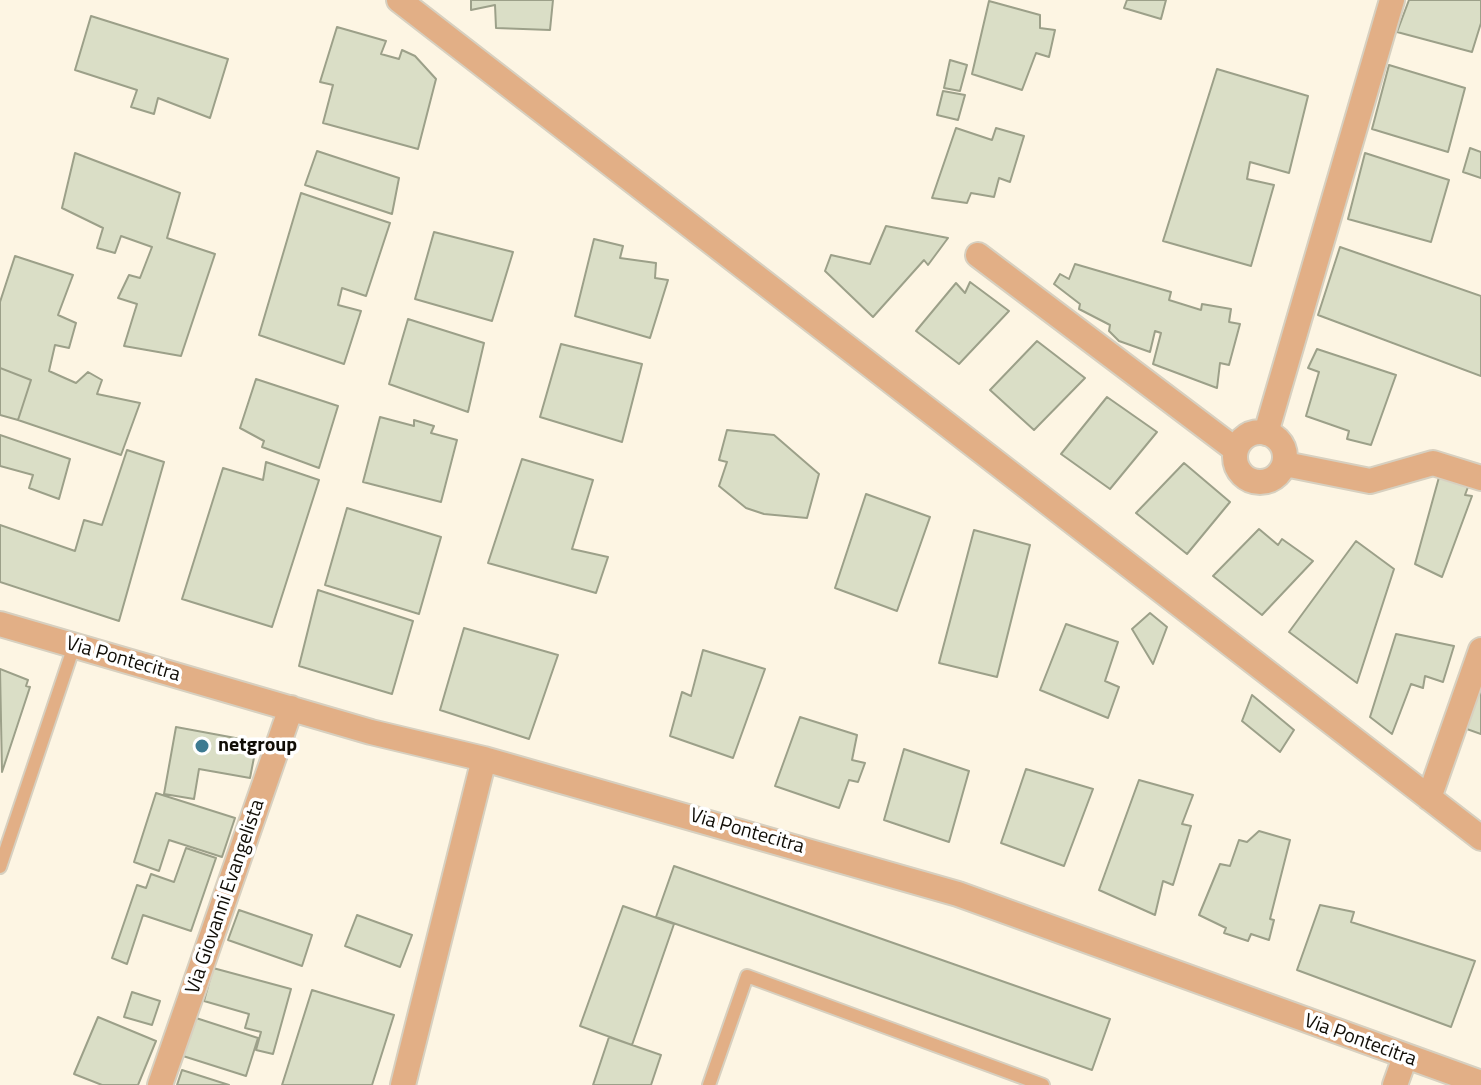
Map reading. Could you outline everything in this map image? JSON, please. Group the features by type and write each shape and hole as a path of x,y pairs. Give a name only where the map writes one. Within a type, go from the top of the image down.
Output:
{"street":[{"path":"399,0 1481,838"},
{"path":"1266,433 1392,0"},
{"path":"978,255 1236,450"},
{"path":"1266,433 1284,448 1285,464 1276,477 1261,483 1253,482 1240,473 1236,450 1251,434 1266,433"},
{"path":"1285,464 1370,481 1433,463 1481,478"},
{"name":"Via Pontecitra","path":"0,624 958,894 1481,1083"},
{"path":"1429,798 1481,650"},
{"name":"Via Giovanni Evangelista","path":"160,1085 291,708"},
{"path":"403,1085 484,759"},
{"path":"1395,1085 1405,1057"}],"lane":[{"path":"0,867 74,646"},
{"path":"709,1085 747,976 1043,1085"}],"building":[{"path":"471,0 553,0 550,30 496,28 495,5 471,10"},
{"path":"1127,0 1166,0 1161,19 1124,8"},
{"path":"1409,0 1481,0 1481,23 1472,52 1397,32"},
{"path":"989,1 1040,15 1040,28 1055,30 1049,57 1036,53 1022,90 972,74"},
{"path":"91,16 228,59 210,118 158,98 154,114 131,107 137,90 75,70"},
{"path":"337,27 386,41 381,54 399,59 402,50 415,56 436,79 418,149 323,123 333,85 320,82"},
{"path":"950,60 967,65 960,91 944,88"},
{"path":"1389,65 1465,88 1448,152 1372,129"},
{"path":"1217,69 1308,96 1289,173 1250,162 1247,179 1274,185 1251,266 1163,241"},
{"path":"943,91 965,95 958,120 937,115"},
{"path":"956,128 992,140 996,128 1024,136 1010,182 999,178 994,197 971,193 967,203 932,198"},
{"path":"1470,148 1481,152 1481,178 1463,172"},
{"path":"317,151 399,178 392,214 305,185"},
{"path":"75,153 180,193 167,238 215,254 181,356 124,346 137,304 118,298 129,275 140,278 152,247 121,236 115,253 97,248 103,228 62,208"},
{"path":"1365,153 1449,180 1431,242 1348,219"},
{"path":"301,193 390,223 366,296 342,288 338,305 361,311 344,364 259,335"},
{"path":"886,226 948,238 928,265 924,260 873,317 825,271 831,255 870,264"},
{"path":"434,232 513,252 492,321 415,299"},
{"path":"594,239 623,246 620,258 656,263 655,278 668,280 650,338 575,316"},
{"path":"1340,247 1481,296 1481,376 1318,315"},
{"path":"15,256 73,275 58,315 76,323 69,348 55,345 49,371 76,383 88,372 102,380 97,394 140,403 121,455 18,420 31,380 0,368 0,302"},
{"path":"1075,264 1171,292 1169,300 1201,310 1202,304 1231,309 1229,322 1240,324 1229,365 1220,363 1217,388 1153,364 1161,333 1155,331 1150,352 1119,341 1109,331 1110,325 1079,309 1080,304 1054,284 1060,274 1069,279"},
{"path":"970,282 1009,311 959,364 916,331 956,283 965,293"},
{"path":"408,319 484,343 468,412 389,384"},
{"path":"1037,341 1085,378 1034,430 990,390"},
{"path":"561,344 642,364 622,442 540,417"},
{"path":"1317,349 1396,375 1371,445 1347,439 1349,431 1306,416 1319,372 1308,368"},
{"path":"0,368 31,380 18,420 0,415"},
{"path":"256,379 338,406 319,468 262,447 264,441 240,428"},
{"path":"1107,397 1157,432 1110,489 1061,454"},
{"path":"380,417 414,426 414,420 434,426 431,433 457,440 441,502 363,482"},
{"path":"727,430 774,435 819,474 807,518 764,514 746,508 719,486 727,462 719,460"},
{"path":"0,435 70,459 59,499 29,488 33,475 0,466"},
{"path":"127,450 164,462 119,621 0,582 0,525 75,551 84,520 102,525"},
{"path":"522,459 593,480 572,549 608,557 596,593 488,563"},
{"path":"266,462 319,480 272,627 182,599 223,468 263,480"},
{"path":"1184,463 1230,502 1187,554 1136,513"},
{"path":"1441,470 1471,479 1465,495 1472,496 1442,577 1415,564"},
{"path":"866,494 930,517 897,611 835,588"},
{"path":"347,508 441,537 419,614 325,585"},
{"path":"1259,529 1278,545 1282,539 1313,561 1262,615 1213,576"},
{"path":"974,530 1030,545 997,677 939,663"},
{"path":"1356,541 1394,569 1357,683 1289,632"},
{"path":"318,590 413,621 392,694 299,666"},
{"path":"1150,613 1167,627 1153,664 1132,629"},
{"path":"1066,624 1118,642 1105,681 1119,687 1108,718 1040,690"},
{"path":"464,628 558,655 529,739 440,710"},
{"path":"1396,634 1454,646 1443,682 1425,676 1423,688 1411,684 1392,734 1370,717"},
{"path":"703,650 765,669 733,758 670,736 682,692 691,696"},
{"path":"0,669 28,680 26,686 30,687 2,772"},
{"path":"1481,676 1481,734 1464,728"},
{"path":"1252,695 1294,730 1280,752 1242,721"},
{"path":"800,717 857,735 852,760 865,763 858,782 849,780 839,808 775,786"},
{"path":"176,727 257,742 250,778 199,769 194,799 164,794"},
{"path":"904,749 969,771 949,842 884,820"},
{"path":"1026,769 1093,789 1064,866 1001,843"},
{"path":"1139,780 1193,795 1182,824 1191,826 1173,885 1163,881 1155,915 1099,890"},
{"path":"156,793 235,818 222,857 169,840 159,871 134,862"},
{"path":"1259,831 1290,840 1270,919 1274,920 1269,940 1251,934 1248,941 1224,933 1226,928 1199,915 1220,864 1230,866 1239,840 1247,842"},
{"path":"186,848 216,858 191,931 143,915 127,964 112,958 137,885 146,888 151,874 174,882"},
{"path":"674,866 1110,1019 1092,1070 656,917"},
{"path":"1320,905 1354,912 1351,922 1475,961 1451,1027 1297,970"},
{"path":"623,906 674,924 632,1045 580,1026"},
{"path":"239,910 312,935 302,966 228,940"},
{"path":"357,915 412,935 400,967 345,946"},
{"path":"213,968 291,989 273,1054 256,1050 261,1032 245,1028 249,1014 204,1001"},
{"path":"312,990 394,1015 372,1085 282,1085"},
{"path":"132,992 160,1001 152,1025 124,1017"},
{"path":"98,1017 156,1041 138,1085 102,1085 74,1074"},
{"path":"196,1018 258,1038 246,1076 183,1056"},
{"path":"609,1037 661,1055 651,1085 593,1085"},
{"path":"182,1070 229,1085 177,1085"}],"place":[{"name":"netgroup","path":"202,746"}]}
